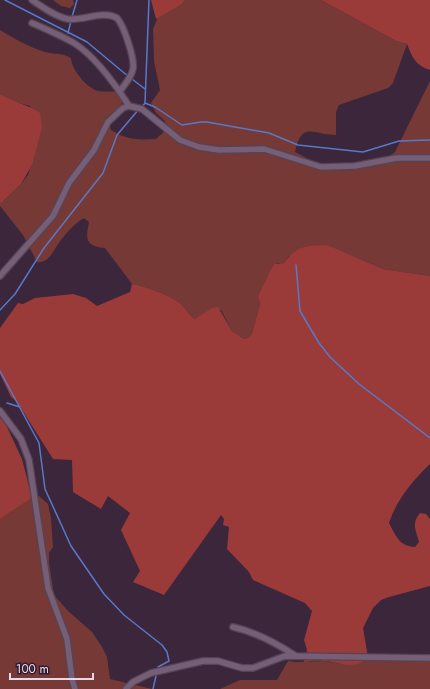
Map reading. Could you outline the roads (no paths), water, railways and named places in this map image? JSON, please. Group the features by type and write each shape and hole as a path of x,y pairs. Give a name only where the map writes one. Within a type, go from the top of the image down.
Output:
{"street":[{"path":"32,0 60,17 68,19 105,15 117,18 124,29 133,65 128,82 120,91"},
{"path":"32,23 75,44 96,62 120,91 129,106"},
{"path":"0,276 53,216 69,183 94,150 106,125 123,108 129,106 142,109 180,140 199,147 219,150 264,149 322,167 339,168 397,158 430,158"},
{"path":"0,411 21,439 29,460 48,588 66,638 72,679 75,689"},
{"path":"233,628 248,631 296,656"},
{"path":"126,689 133,682 151,673 203,661 218,661 242,668 253,668 274,659 296,656 430,658"}],"waterway":[{"path":"5,0 87,42 129,77"},
{"path":"72,17 77,0"},
{"path":"142,107 145,103 149,0"},
{"path":"68,33 71,21"},
{"path":"132,79 145,89"},
{"path":"145,103 155,107 182,125 207,122 269,133 298,145 363,152 399,141 430,140"},
{"path":"0,310 15,294 44,248 103,173 117,135 139,109"},
{"path":"296,265 300,311 319,343 330,357 359,384 430,438"},
{"path":"0,371 39,443 45,489 71,546 104,594 124,615 162,645 167,652 169,661 158,667"},
{"path":"7,403 20,407"},
{"path":"153,689 156,676"}]}
